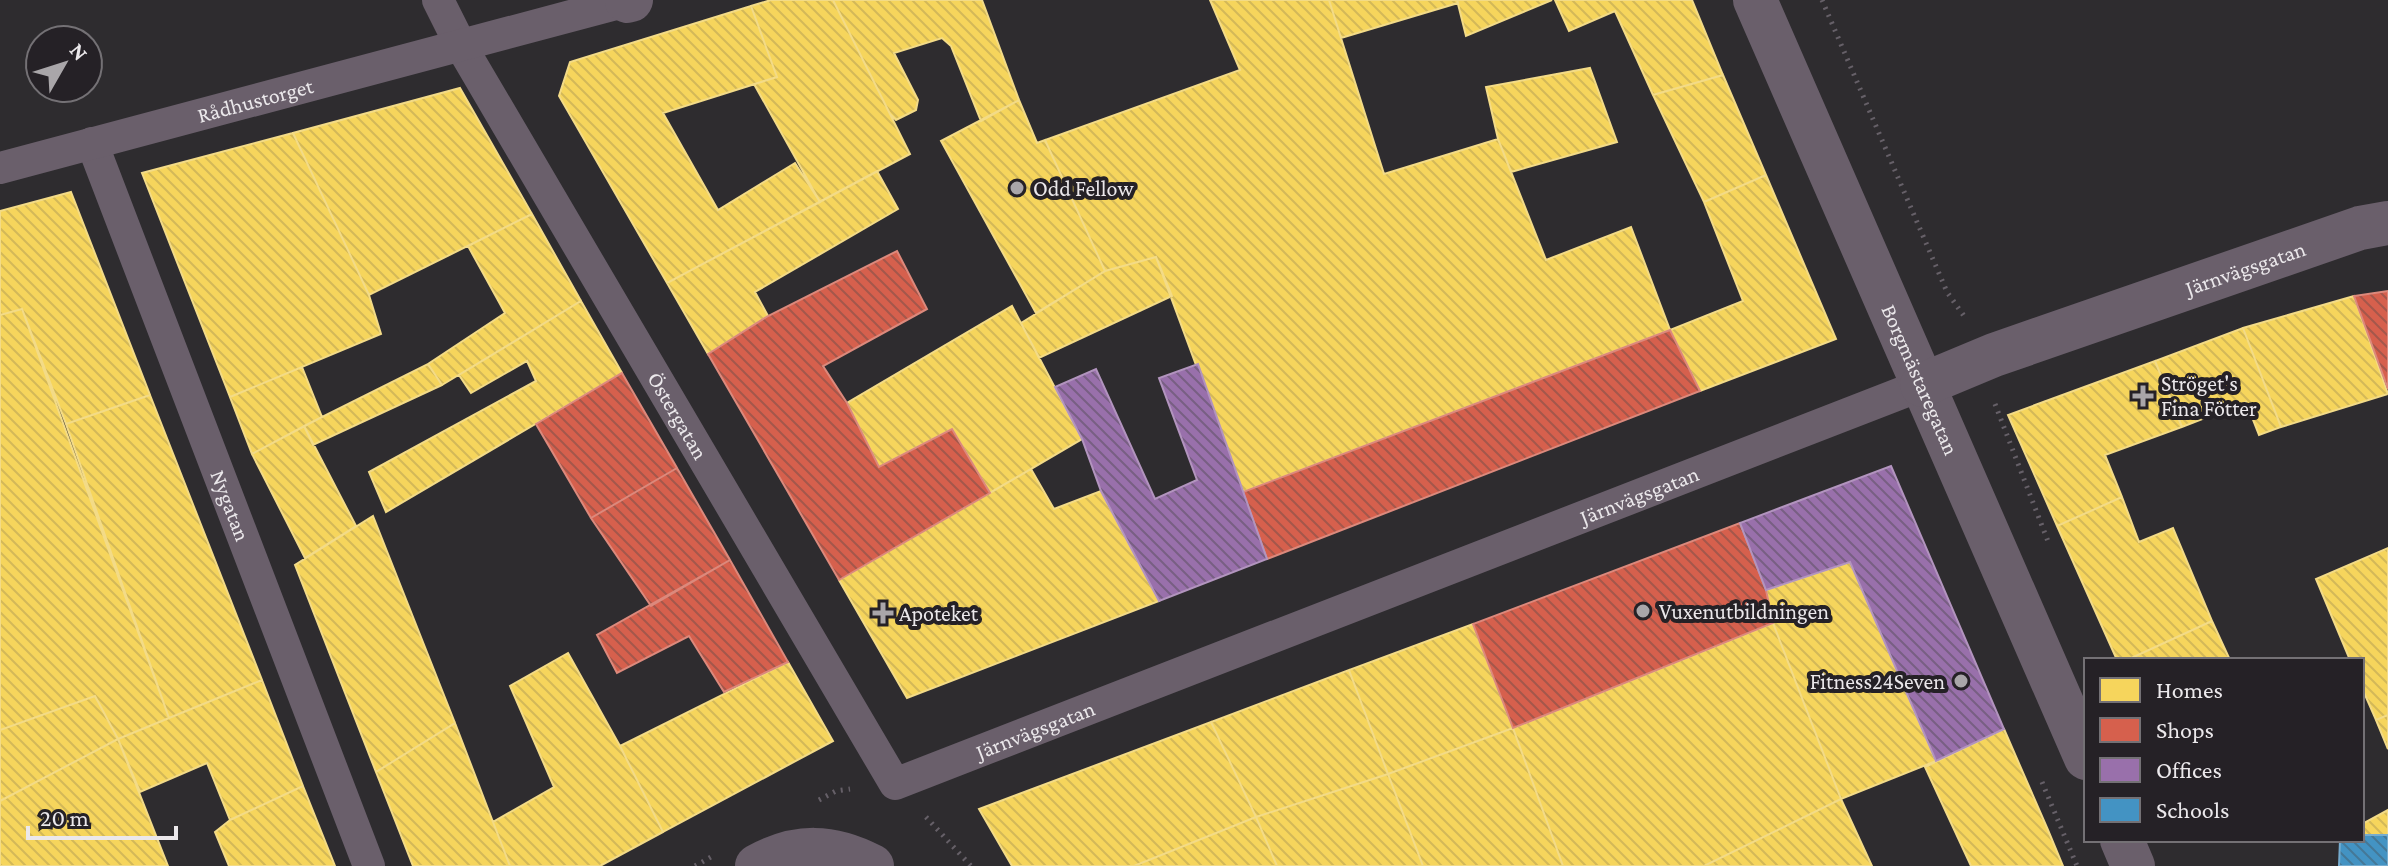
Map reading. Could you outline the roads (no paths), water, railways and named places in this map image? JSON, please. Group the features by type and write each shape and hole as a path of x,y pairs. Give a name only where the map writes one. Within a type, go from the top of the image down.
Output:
{"street":[{"path":"438,0 461,46"},
{"name":"Borgmästaregatan","path":"1755,0 2084,753"},
{"name":"Rådhustorget","path":"0,168 629,1"},
{"name":"Östergatan","path":"461,46 895,784"},
{"name":"Nygatan","path":"92,143 369,866"},
{"name":"Järnvägsgatan","path":"895,784 2008,350 2360,228 2388,223"},
{"path":"2123,842 2133,866"},
{"path":"757,866 776,856 814,847 862,861"}],"place":[{"name":"Odd Fellow","path":"1017,188"},
{"name":"Ströget's Fina Fötter","path":"2143,396"},
{"name":"Vuxenutbildningen","path":"1643,611"},
{"name":"Apoteket","path":"883,613"},
{"name":"Fitness24Seven","path":"1961,681"}]}
